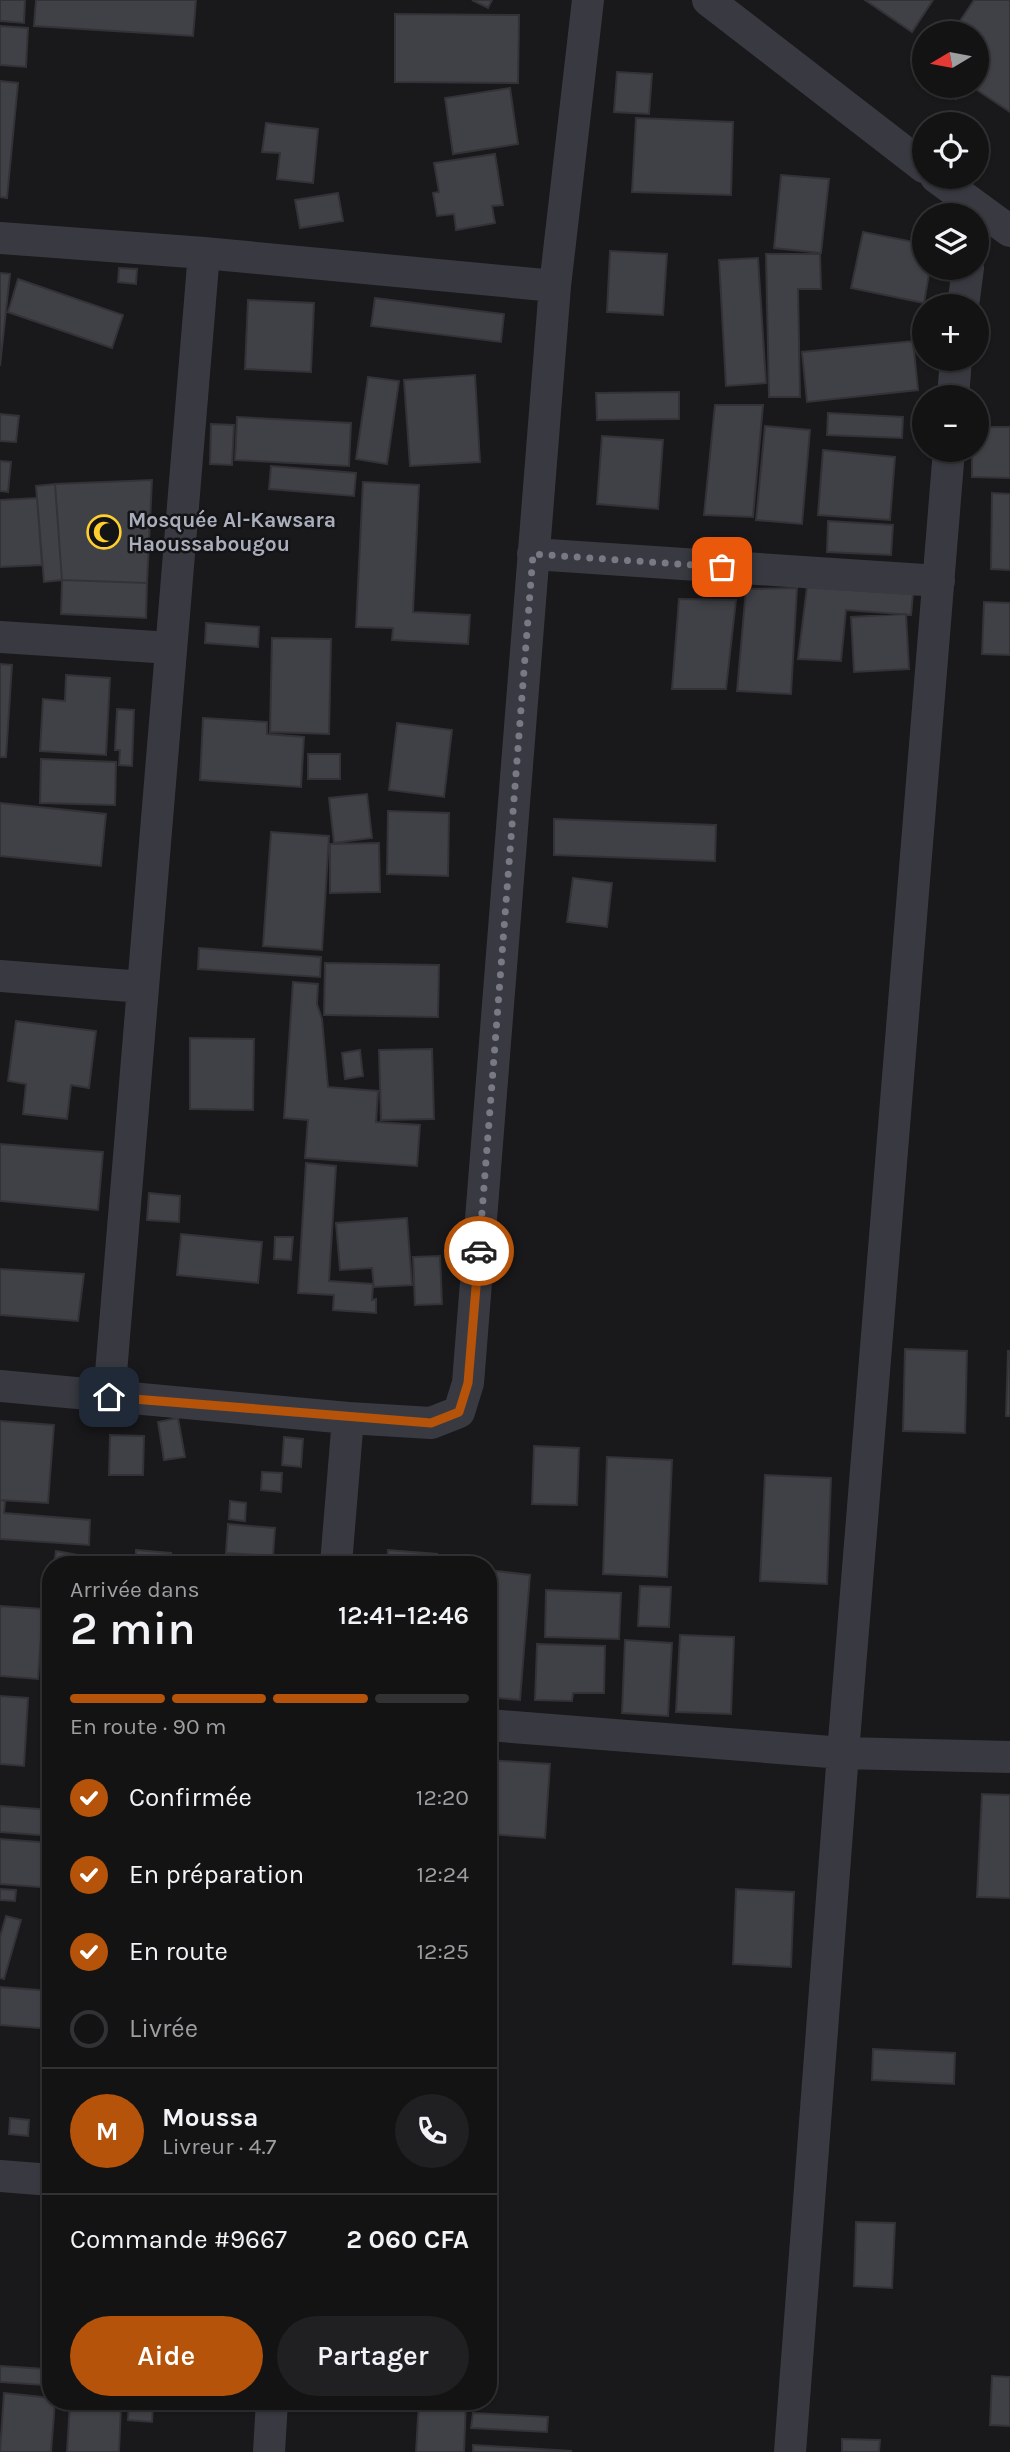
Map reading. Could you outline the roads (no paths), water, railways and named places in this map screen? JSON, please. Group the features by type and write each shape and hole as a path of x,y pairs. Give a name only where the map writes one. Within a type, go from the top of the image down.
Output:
{"street":[{"path":"0,1386 348,1418 431,1423 459,1412 468,1383 555,286 588,0"},
{"path":"708,0 912,158"},
{"path":"954,189 993,214"},
{"path":"0,238 204,253 555,286"},
{"path":"109,1397 204,253"},
{"path":"790,2452 843,1753 948,462"},
{"path":"533,554 939,581"},
{"path":"0,637 171,648"},
{"path":"0,976 143,987"},
{"path":"337,1556 348,1418"},
{"path":"497,1726 843,1753 1010,1757"},
{"path":"0,2176 42,2179"},
{"path":"269,2452 271,2410"}],"place":[{"name":"Mosquée Al-Kawsara Haoussabougou","path":"104,532"}]}
